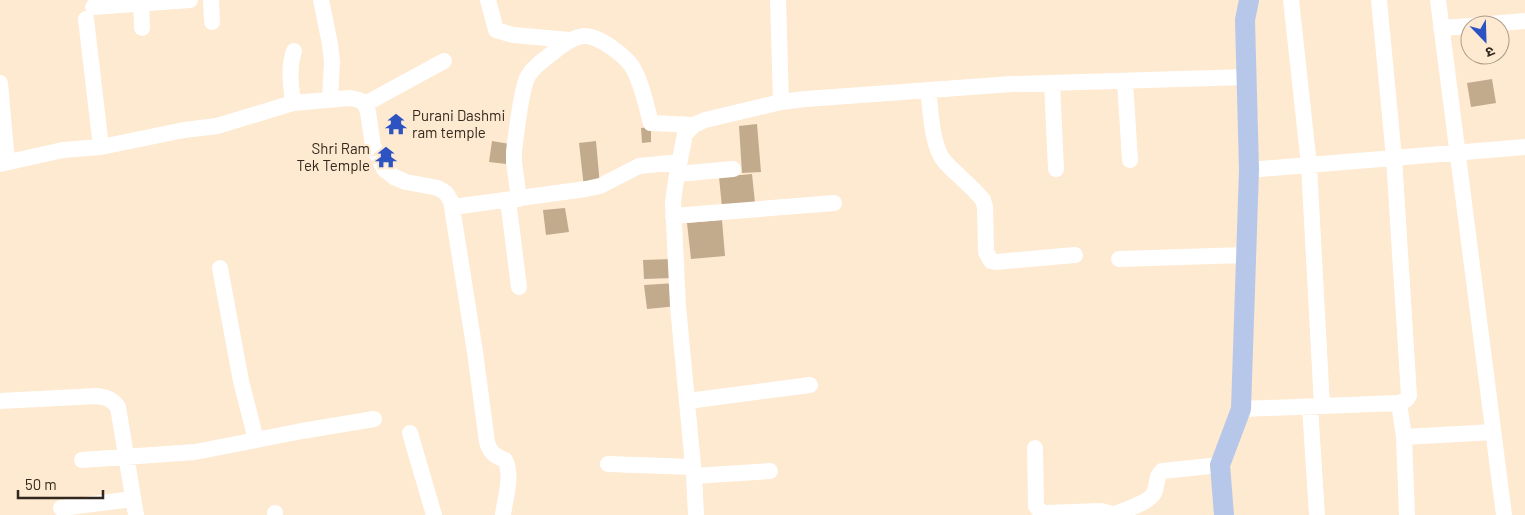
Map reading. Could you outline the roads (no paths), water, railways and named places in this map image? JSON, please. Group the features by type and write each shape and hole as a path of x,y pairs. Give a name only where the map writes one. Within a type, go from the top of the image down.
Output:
{"main road":[{"path":"1224,515 1220,465 1242,410 1249,170 1245,20 1242,0"},
{"path":"1245,20 1249,0"}],"street":[{"path":"101,147 90,13 141,2 190,0"},
{"path":"211,0 212,22"},
{"path":"321,0 332,62 330,100"},
{"path":"488,0 496,30 513,35 570,40"},
{"path":"778,0 781,102"},
{"path":"1290,0 1309,165 1316,406 1316,515"},
{"path":"1242,410 1400,403 1409,396 1394,158 1379,0"},
{"path":"1438,0 1504,515"},
{"path":"141,2 142,28"},
{"path":"1510,23 1525,22"},
{"path":"1442,28 1460,27"},
{"path":"520,287 514,200 514,151 525,82 532,70 570,40 587,36 597,38 621,54 632,66 650,123 694,125"},
{"path":"293,103 289,74 294,50"},
{"path":"365,104 444,61"},
{"path":"696,515 688,401 678,306 673,216 678,168 685,134 694,125 705,120 781,102 1012,84 1246,77"},
{"path":"1126,81 1130,160"},
{"path":"0,82 3,163 64,150 101,147 184,130 217,126 293,103 350,98 365,104 373,146 384,169 394,177 406,182 438,188 446,193 453,207 487,442 489,450 494,455 505,460 508,466 509,478 503,515"},
{"path":"1052,83 1056,169"},
{"path":"928,90 935,140 939,153 944,161 979,195 985,207 986,252 991,261 1075,255"},
{"path":"1249,170 1525,146"},
{"path":"453,207 592,188 639,166 733,169"},
{"path":"673,216 834,203"},
{"path":"1119,259 1246,255"},
{"path":"220,268 241,381 256,440"},
{"path":"688,401 810,385"},
{"path":"0,401 96,396 113,401 118,407 136,515"},
{"path":"1400,403 1404,437 1407,515"},
{"path":"82,460 195,452 374,418"},
{"path":"1404,437 1493,432"},
{"path":"410,433 434,515"},
{"path":"1035,448 1036,506 1044,513 1101,511 1116,515 1149,499 1154,494 1158,475 1162,471 1220,465"},
{"path":"608,464 694,471 770,471"},
{"path":"60,508 133,499"}],"place":[{"name":"Purani Dashmi ram temple","path":"396,124"},
{"name":"Shri Ram Tek Temple","path":"386,157"}]}
